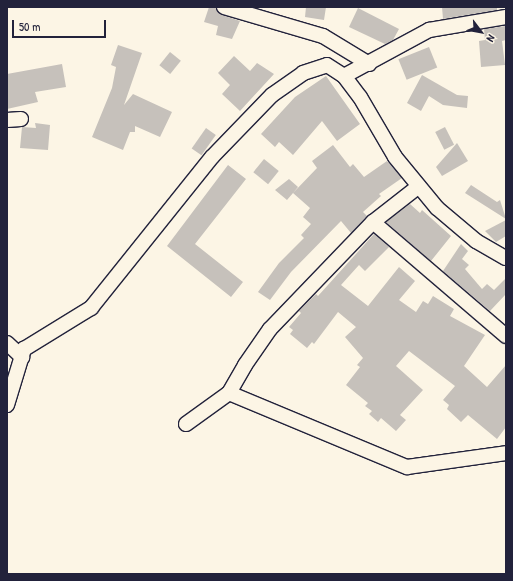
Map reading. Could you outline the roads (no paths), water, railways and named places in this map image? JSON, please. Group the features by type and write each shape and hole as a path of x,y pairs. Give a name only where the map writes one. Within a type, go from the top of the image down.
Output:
{"street":[{"path":"224,7 323,36 369,64"},
{"path":"344,76 369,64 429,30 506,17"},
{"path":"7,405 24,349 91,308 212,157 272,95 303,73 327,65 344,76 360,97 395,157 437,208 476,241 506,258"},
{"path":"186,424 229,393 245,365 270,329 373,222 419,186"},
{"path":"373,222 506,336"},
{"path":"7,344 22,357"},
{"path":"229,393 407,466 506,454"}]}
